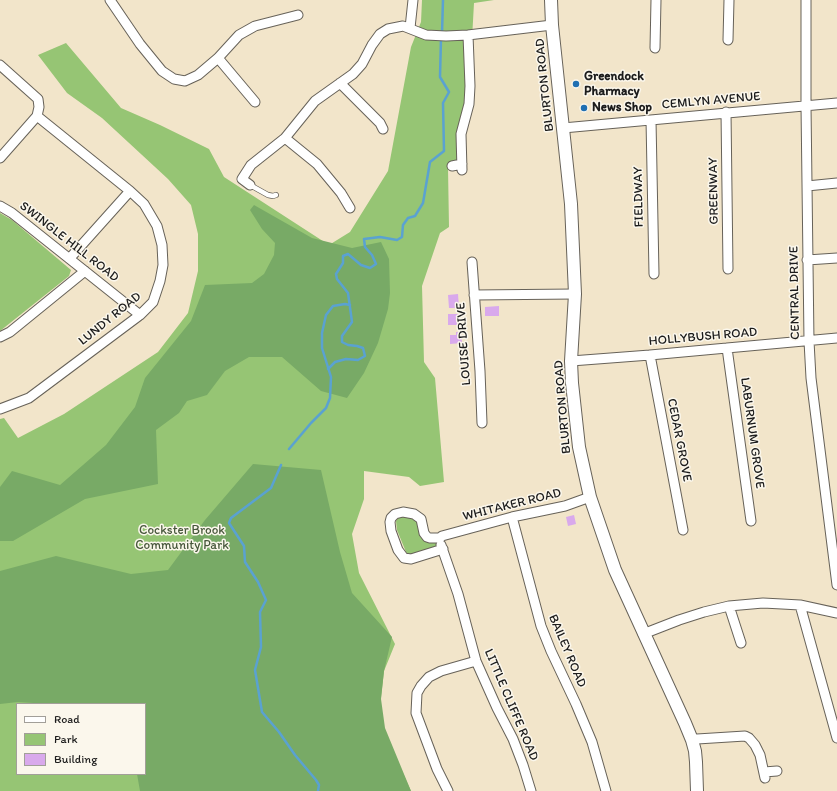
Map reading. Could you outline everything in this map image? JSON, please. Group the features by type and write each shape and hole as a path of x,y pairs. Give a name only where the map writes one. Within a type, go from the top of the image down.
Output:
{"street":[{"path":"110,0 140,44 162,71 174,79 185,81 198,75 218,58 239,35 255,26 298,15"},
{"path":"410,28 413,0"},
{"name":"BLURTON ROAD","path":"551,0 552,25 571,204 575,294 571,361 572,383 580,447 590,498 615,570 692,740 695,751 697,791"},
{"path":"655,48 656,0"},
{"path":"728,40 729,0"},
{"name":"CENTRAL DRIVE","path":"806,0 807,260 809,341 811,378 837,585"},
{"path":"250,185 242,179 251,165 285,138 316,101 353,74 362,64 372,45 380,34 388,29 403,26 426,34 441,36 468,35 552,25"},
{"path":"452,166 462,167 461,134 469,104 470,86 468,35"},
{"path":"218,58 255,102"},
{"path":"0,65 38,99 39,107 37,116 0,158"},
{"path":"340,83 383,124"},
{"name":"CEMLYN AVENUE","path":"564,128 837,103"},
{"name":"GREENWAY","path":"726,112 728,269"},
{"name":"LUNDY ROAD","path":"0,409 29,398 140,315 153,302 160,281 163,265 162,245 157,226 144,204 37,116"},
{"name":"FIELDWAY","path":"651,120 654,274"},
{"path":"285,138 317,164 341,193 350,201"},
{"path":"807,186 837,183"},
{"path":"70,258 130,191"},
{"name":"SWINGLE HILL ROAD","path":"0,206 12,213 70,258 140,315"},
{"path":"807,260 837,258"},
{"name":"LOUISE DRIVE","path":"472,262 480,371 482,423"},
{"path":"0,337 10,332 85,271"},
{"path":"474,295 575,294"},
{"name":"HOLLYBUSH ROAD","path":"571,361 837,338"},
{"name":"LABURNUM GROVE","path":"727,348 751,521"},
{"name":"CEDAR GROVE","path":"650,355 683,530"},
{"name":"WHITAKER ROAD","path":"440,538 442,536 565,506 590,498"},
{"path":"440,538 426,537 421,519 414,514 403,512 395,514 391,518 391,531 398,550 404,558 411,559 443,549"},
{"name":"BAILEY ROAD","path":"512,518 541,626 551,652 592,742 606,791"},
{"name":"LITTLE CLIFFE ROAD","path":"440,538 458,594 476,661 513,739 524,765 531,791"},
{"path":"643,634 679,620 729,606 764,603 800,605 837,610"},
{"path":"800,605 837,738"},
{"path":"729,606 741,643"},
{"path":"448,791 437,769 416,713 417,693 429,677 441,671 476,661"},
{"path":"692,740 745,736 749,738 760,755 765,775 777,771"}],"lane":[{"path":"250,185 268,195 276,195"}],"green space":[{"name":"Cockster Brook Community Park","path":"422,0 494,0 474,3 472,39 474,95 464,149 465,167 448,168 449,227 440,233 422,286 424,362 435,378 444,482 420,486 409,477 364,471 364,499 352,534 359,573 395,644 384,671 380,706 387,738 411,791 0,791 0,419 4,418 18,438 64,414 158,352 188,313 198,271 198,234 191,205 168,179 102,118 67,93 38,55 66,43 121,108 209,149 224,177 329,245 350,232 388,171 411,47 421,22"},
{"path":"254,205 312,238 352,248 381,242 389,259 390,293 388,309 378,343 364,373 347,398 321,391 282,357 249,357 225,371 207,395 187,401 179,413 156,430 158,484 85,499 13,541 0,541 0,487 12,471 60,485 106,445 135,407 145,378 191,321 205,285 252,283 264,274 274,255 275,243 262,229 250,210"},
{"path":"0,213 12,220 71,270 69,276 0,331"},
{"path":"253,464 321,470 340,552 352,593 392,637 384,671 381,699 385,728 411,791 140,791 137,775 146,775 146,703 18,702 0,704 0,571 56,556 131,574 168,570 205,520"},
{"path":"415,516 423,534 438,540 440,546 413,555 406,552 397,530 396,521 399,517"}],"building":[{"path":"458,294 459,308 449,308 448,295"},
{"path":"499,306 499,316 485,316 485,307"},
{"path":"448,314 458,314 458,325 448,325"},
{"path":"456,332 461,332 462,343 450,344 450,335 456,335"},
{"path":"574,515 576,524 568,526 566,517"}],"waterway":[{"path":"442,33 443,0"},
{"path":"328,369 335,362 346,359 358,360 365,356 363,348 348,345 342,342 342,336 352,322 348,293 337,279 336,274 343,263 343,256 348,254 361,265 370,268 376,264 372,255 365,247 364,239 380,237 397,240 402,237 403,225 408,218 415,216 423,203 430,162 444,151 443,103 449,92 440,77 441,38"},
{"path":"289,449 326,408 330,398 331,377 322,348 322,333 326,315 333,306 345,304 350,305"},
{"path":"281,465 271,488 231,518 229,523 244,546 245,562 258,582 266,600 260,612 261,647 255,670 262,712 316,780 319,785 318,791"}],"place":[{"name":"Greendock Pharmacy","path":"576,84"},
{"name":"News Shop","path":"584,108"}]}
